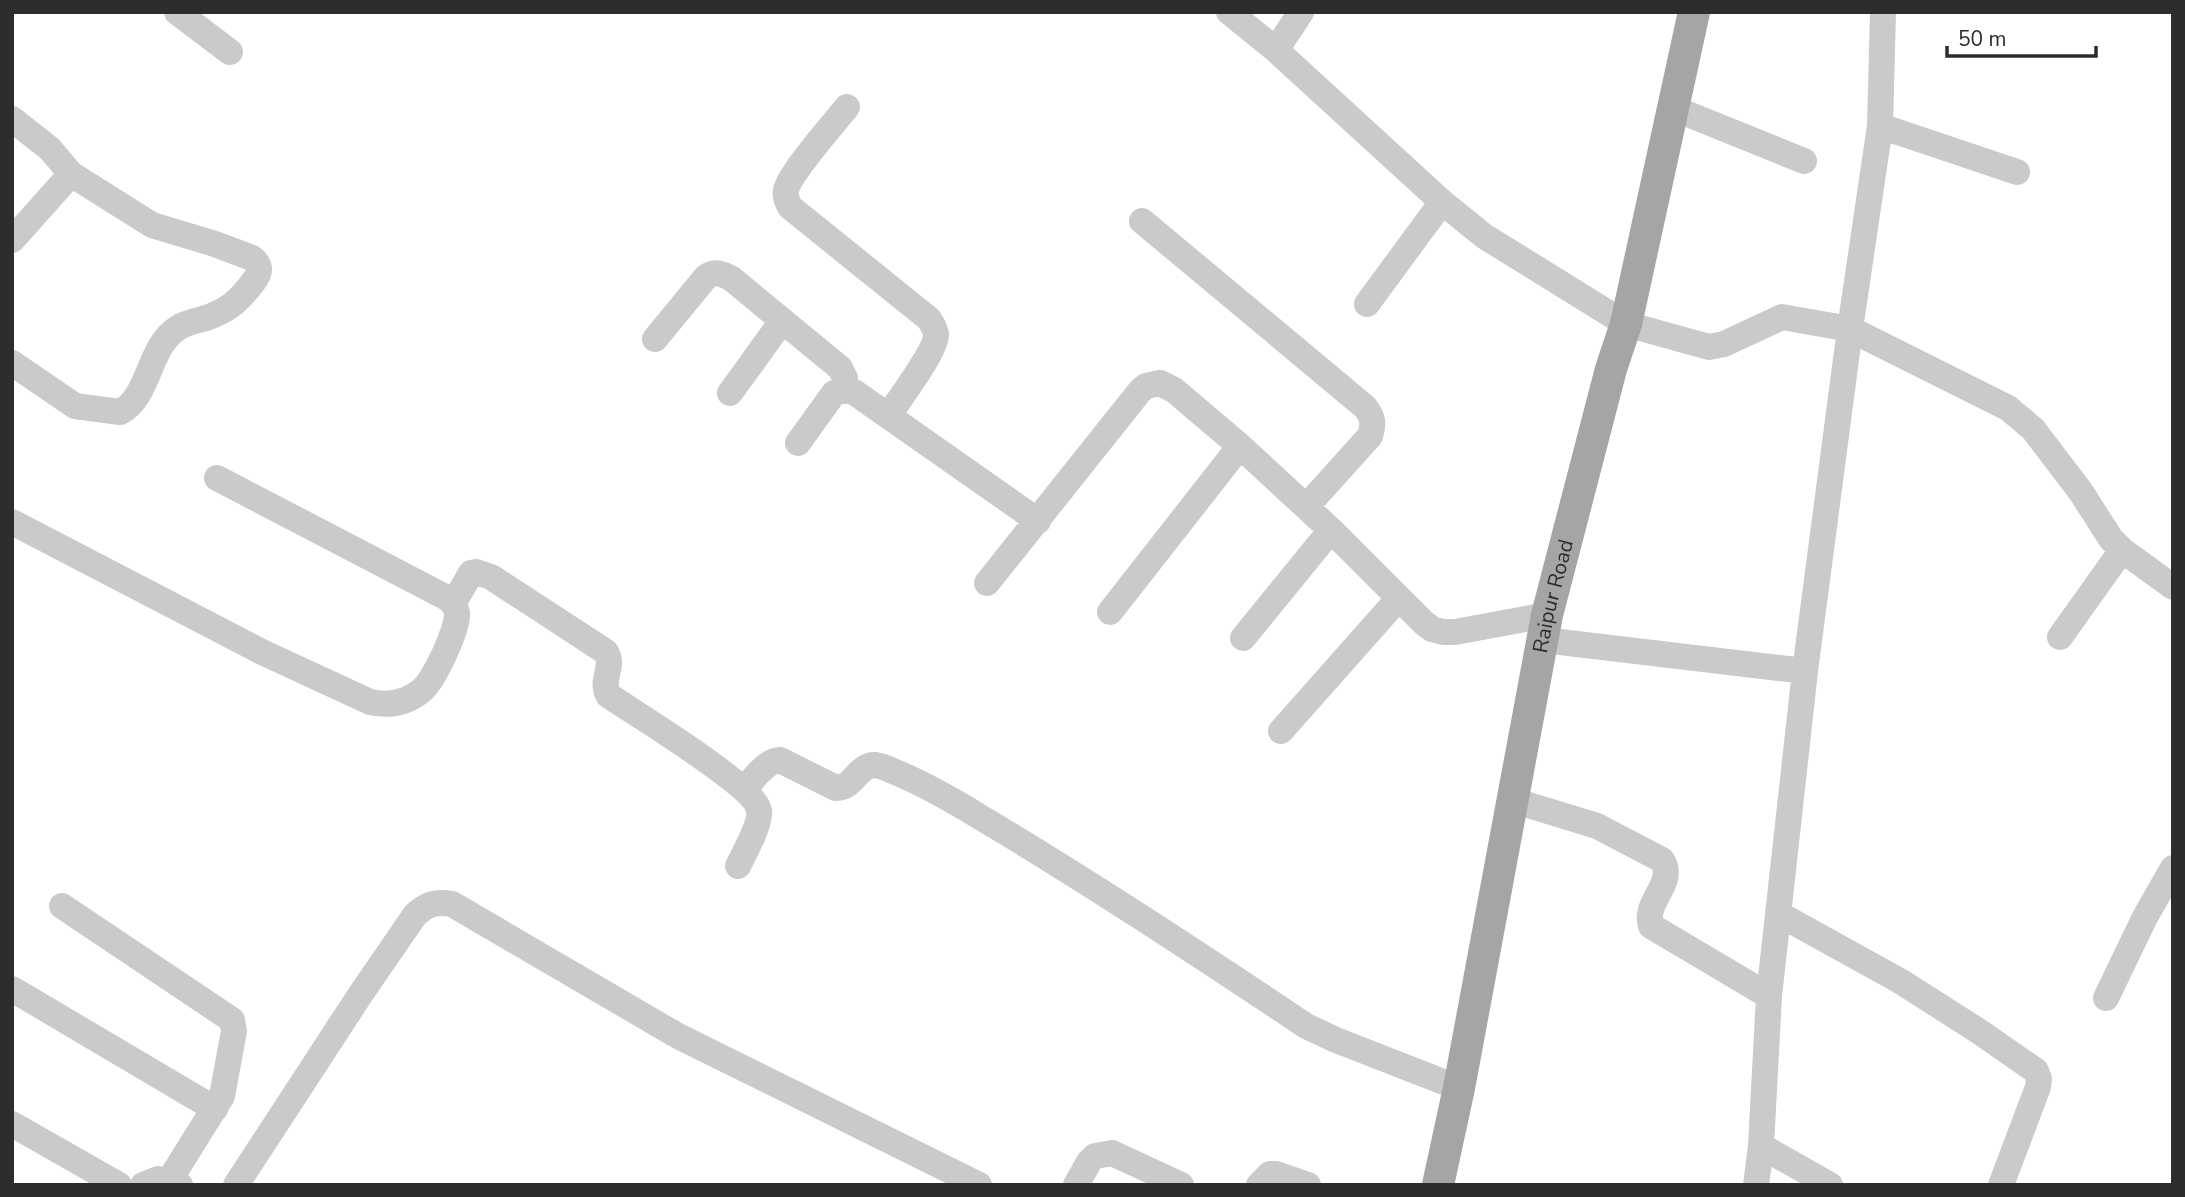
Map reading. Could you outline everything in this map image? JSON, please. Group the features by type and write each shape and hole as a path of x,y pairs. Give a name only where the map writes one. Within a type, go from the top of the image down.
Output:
{"main road":[{"name":"Raipur Road","path":"1438,1185 1459,1088 1545,628 1611,369 1626,324 1694,12"}],"street":[{"path":"177,12 230,52"},
{"path":"1229,12 1276,50 1442,202 1484,236 1626,324 1709,347 1724,344 1782,317 1850,329 2008,408 2023,420 2081,492 2111,539 2173,587"},
{"path":"1276,50 1301,12"},
{"path":"1756,1185 1761,1146 1769,996 1805,671 1850,329 1881,126 1883,12"},
{"path":"846,107 792,176 786,199 790,206 929,319 934,327 936,334 933,349 889,415"},
{"path":"1673,108 1804,161"},
{"path":"12,119 50,149 71,174 152,225 252,258 260,266 258,276 234,305 206,318 184,324 167,337 135,398 120,412 75,406 12,363"},
{"path":"1881,126 2017,172"},
{"path":"12,240 71,174"},
{"path":"1367,304 1442,202"},
{"path":"1142,221 1371,415 1373,423 1370,436 1306,507"},
{"path":"655,339 706,277 713,273 724,275 840,368 844,373 845,390"},
{"path":"730,393 782,321"},
{"path":"987,583 1140,391 1152,384 1166,384 1240,446 1432,629 1455,632 1545,628 1805,671"},
{"path":"798,443 830,397 845,390 863,397 1038,521"},
{"path":"1110,612 1240,446"},
{"path":"12,522 262,652 370,702 393,704 421,691 431,681 456,623 457,614 449,599 217,478"},
{"path":"1242,638 1331,530"},
{"path":"2060,637 2122,550"},
{"path":"453,604 471,573 476,572 491,577 606,652 610,660 604,685 608,695 723,772 757,803 760,816 738,866"},
{"path":"1281,732 1398,599"},
{"path":"744,789 769,763 777,760 836,788 846,786 867,767 874,765 891,770 930,787 1129,908 1306,1026 1459,1088"},
{"path":"1512,800 1597,826 1662,860 1667,873 1650,908 1651,926 1769,996"},
{"path":"2106,998 2145,917 2173,868"},
{"path":"236,1185 415,915 424,907 444,902 452,904 678,1036 979,1185"},
{"path":"62,906 233,1020 234,1031 222,1096 175,1183 158,1179 143,1185"},
{"path":"1779,914 1900,981 2036,1071 2038,1087 2001,1185"},
{"path":"12,989 215,1109"},
{"path":"12,1124 119,1185"},
{"path":"1761,1146 1830,1185"},
{"path":"1076,1185 1095,1156 1112,1153 1181,1185"},
{"path":"1259,1185 1270,1174 1308,1185"}]}
